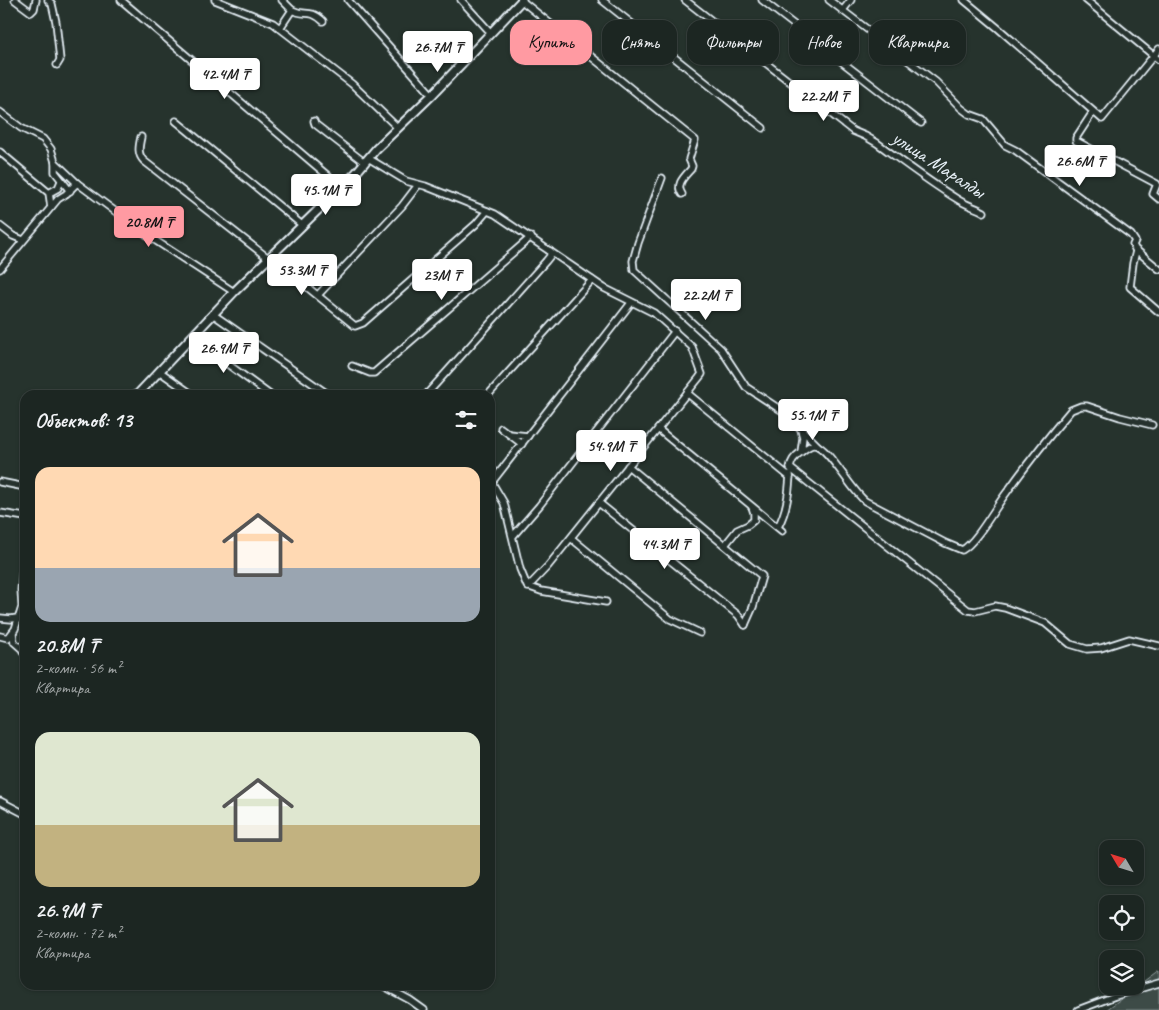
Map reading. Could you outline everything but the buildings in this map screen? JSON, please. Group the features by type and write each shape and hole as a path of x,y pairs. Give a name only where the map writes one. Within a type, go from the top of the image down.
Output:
{"street":[{"path":"15,0 31,12 34,9 36,0"},
{"path":"48,0 52,4 60,48 60,60 57,65"},
{"path":"121,0 341,187"},
{"path":"214,0 273,23 352,84 398,128"},
{"path":"282,0 292,10 312,13 323,21"},
{"path":"348,0 432,95"},
{"path":"461,0 491,33"},
{"path":"142,390 234,292 432,95 522,0 695,140 689,159 692,166 691,169 679,185 679,190 682,194"},
{"path":"602,0 763,128"},
{"name":"улица Маралды","path":"684,0 853,132 877,143 956,199 971,208 978,208 984,212"},
{"path":"762,0 921,123"},
{"path":"829,0 936,82 960,108 969,114 983,119 1006,145 1132,235 1136,251 1159,270"},
{"path":"843,10 851,0"},
{"path":"964,0 1077,95 1102,119 1159,49"},
{"path":"1086,0 1159,60"},
{"path":"280,28 292,10"},
{"path":"0,112 22,128 43,139 51,149 55,162 55,172 70,191"},
{"path":"1093,112 1076,138 1078,142 1156,184 1154,194 1159,198"},
{"path":"176,121 302,224"},
{"path":"314,121 315,124 366,160 406,181 501,217 592,280 631,303 654,313 692,346 702,374 571,538 528,587"},
{"path":"140,137 140,158 271,256 355,326 363,322 476,224 487,211"},
{"path":"0,152 49,193 51,207"},
{"path":"55,162 77,183 147,235 234,292"},
{"path":"662,178 638,243 633,261 634,270 721,349 746,387 784,412 826,452 854,491 865,501 945,543 962,550 967,548 1006,493 1071,410 1080,406 1087,406 1120,418 1152,426"},
{"path":"49,193 58,188 61,181"},
{"path":"0,269 58,198 70,191 77,183"},
{"path":"318,295 402,206 418,185"},
{"path":"0,226 13,236 23,240"},
{"path":"352,366 374,373 531,238"},
{"path":"430,390 546,261 550,256 550,251"},
{"path":"1136,251 1130,288 1159,312"},
{"path":"493,390 592,280"},
{"path":"495,476 631,303"},
{"path":"214,315 322,390"},
{"path":"513,536 539,506 675,331"},
{"path":"192,338 263,390"},
{"path":"159,371 186,390"},
{"path":"687,393 790,477"},
{"path":"501,428 522,444"},
{"path":"658,429 780,529 787,505 790,468 794,458 811,445 818,446"},
{"path":"801,430 803,437 801,452"},
{"path":"509,434 528,436"},
{"path":"599,503 738,615 745,625 753,607 762,576 628,466"},
{"path":"790,468 968,610 975,611 995,606 1005,608 1046,623 1070,644 1088,649 1101,648 1130,639 1159,646"},
{"path":"0,482 20,486"},
{"path":"495,488 504,504 520,569 528,587 570,597 606,602"},
{"path":"725,545 737,530 754,520 752,507"},
{"path":"0,513 20,516"},
{"path":"571,538 670,619 700,633"},
{"path":"20,611 13,633 14,642 20,647"},
{"path":"0,618 17,618"},
{"path":"0,636 8,638 13,633"},
{"path":"0,800 20,811"},
{"path":"1078,1010 1115,996 1159,983"},
{"path":"391,990 424,1010"}],"shaded area":[{"path":"1159,971 1159,1010 1106,1010 1126,995 1144,995 1144,982"}]}
